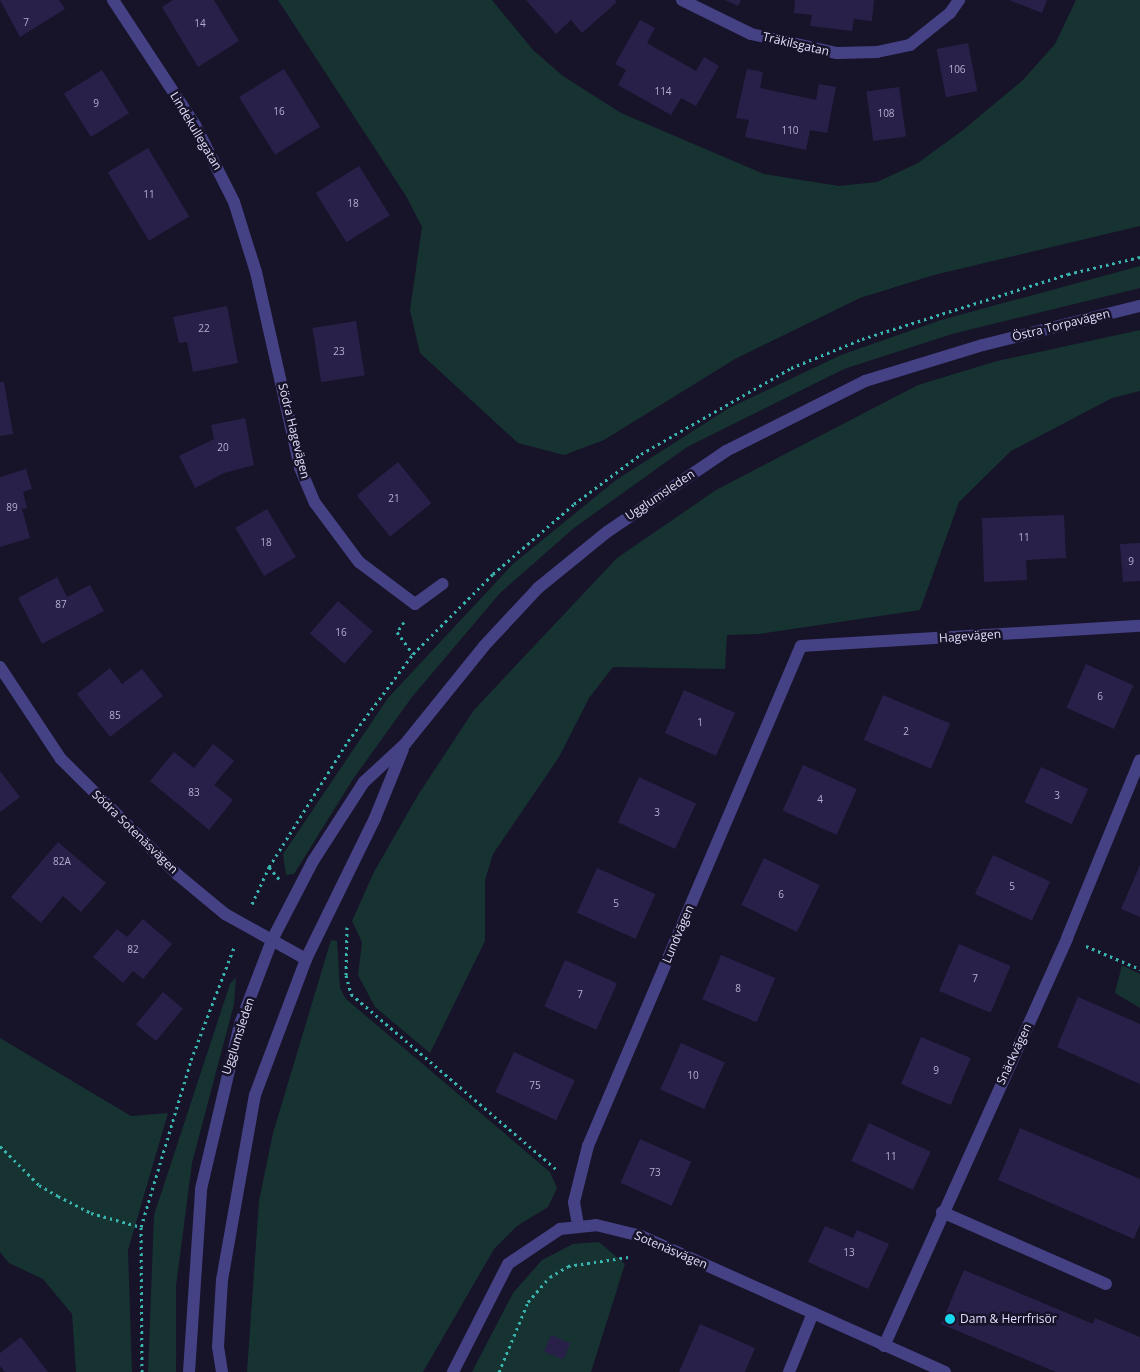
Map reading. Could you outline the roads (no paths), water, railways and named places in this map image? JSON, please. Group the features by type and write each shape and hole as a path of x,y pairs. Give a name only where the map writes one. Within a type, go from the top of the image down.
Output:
{"street":[{"name":"Lindekullegatan","path":"113,0 218,168 256,272"},
{"name":"Träkilsgatan","path":"682,0 734,27 780,43 852,54 910,44 950,13 960,0"},
{"name":"Södra Hagevägen","path":"256,272 300,468 315,504 359,562 415,604 443,584"},
{"name":"Östra Torpavägen","path":"983,345 1140,306"},
{"name":"Ugglumsleden","path":"189,1372 201,1189 238,1033 272,940 313,861 364,782 405,744 538,588 656,495 726,451 865,380 983,345"},
{"name":"Hagevägen","path":"801,646 1140,626"},
{"name":"Lundvägen","path":"578,1225 577,1180 801,646"},
{"name":"Södra Sotenäsvägen","path":"0,667 60,759 98,797 199,892 272,940 306,959"},
{"name":"Ugglumsleden","path":"222,1372 218,1347 222,1280 253,1104 306,959 376,818 405,744"},
{"name":"Snäckvägen","path":"884,1346 942,1212 1067,938 1140,760"},
{"path":"942,1212 1106,1284"},
{"name":"Sotenäsvägen","path":"454,1372 508,1264 547,1235 578,1225 621,1229 641,1236 945,1372"},
{"path":"789,1372 814,1313"}],"place":[{"name":"Dam & Herrfrisör","path":"950,1319"}]}
